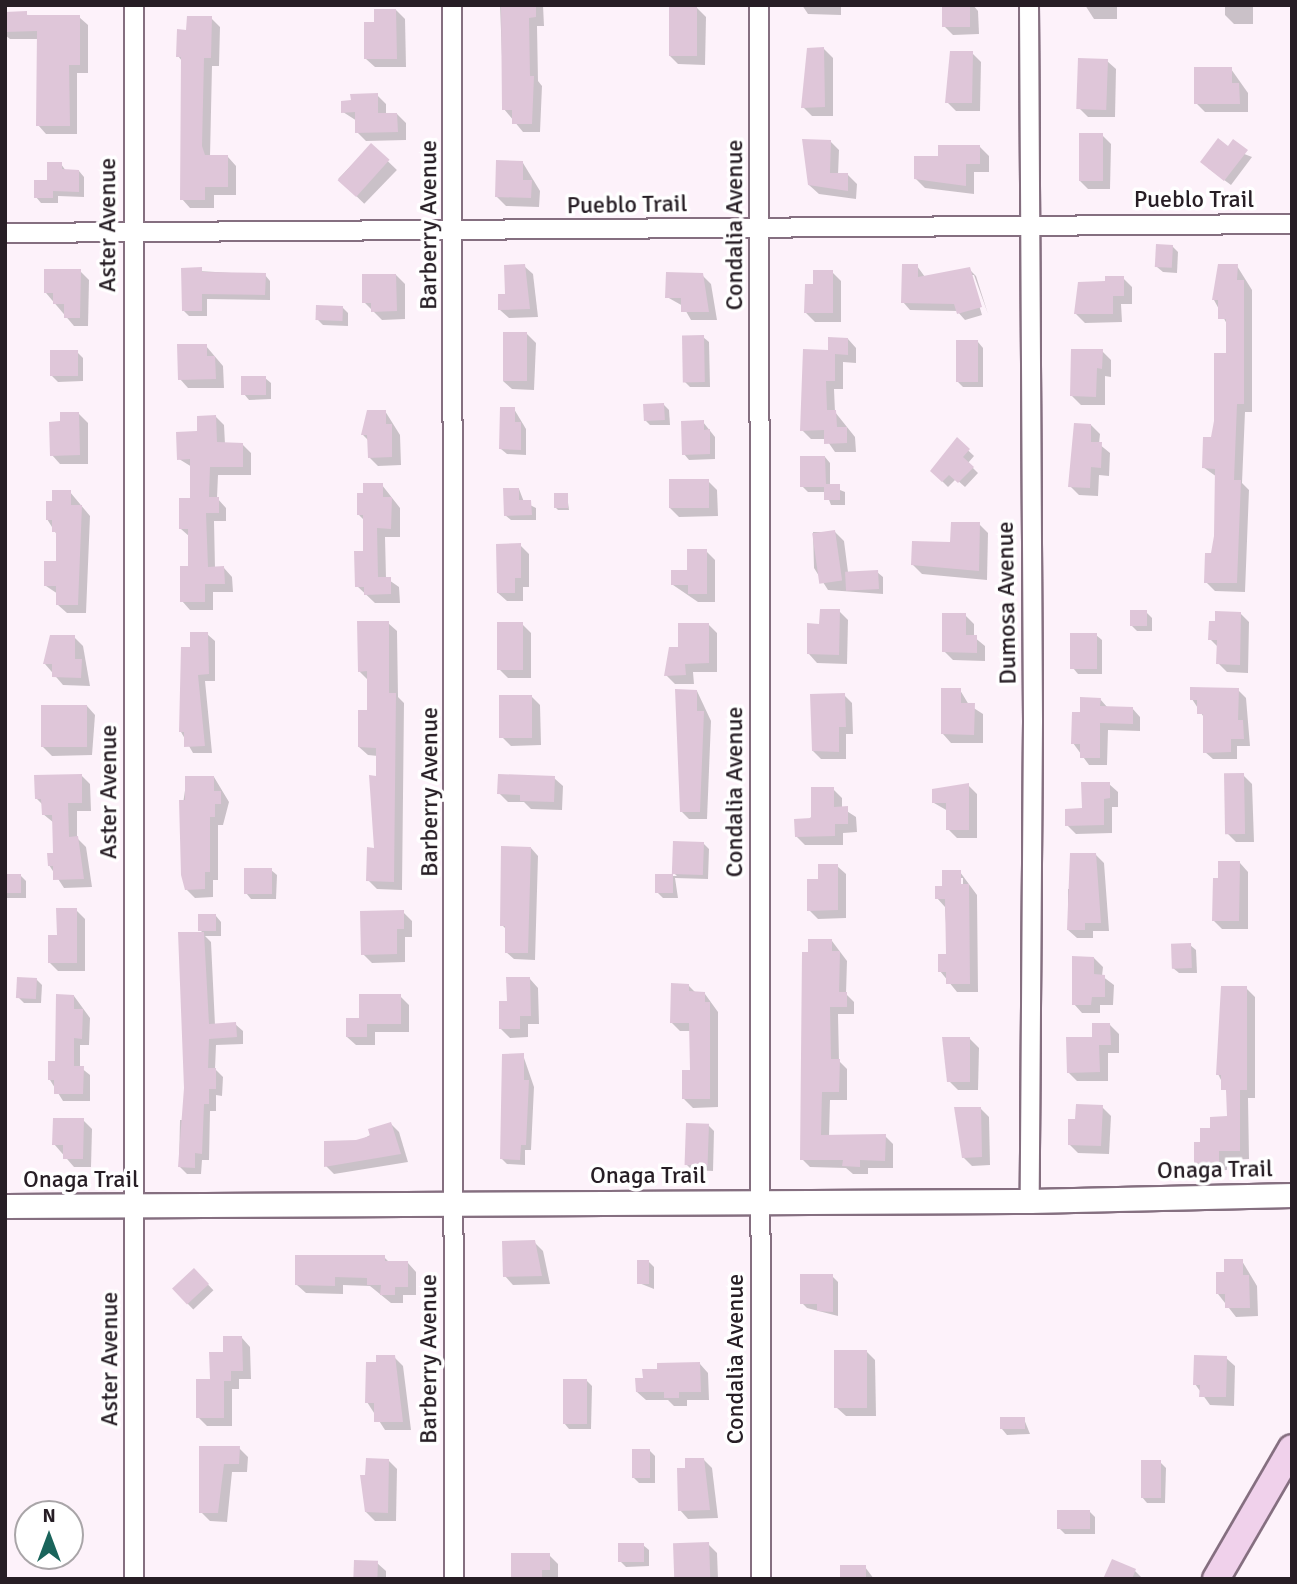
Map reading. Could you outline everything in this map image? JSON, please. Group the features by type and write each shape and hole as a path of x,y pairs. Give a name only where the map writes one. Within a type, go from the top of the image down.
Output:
{"main road":[{"path":"1216,1579 1292,1448"}],"street":[{"name":"Aster Avenue","path":"134,5 134,1579"},
{"name":"Barberry Avenue","path":"452,5 454,1579"},
{"name":"Condalia Avenue","path":"759,5 761,1579"},
{"name":"Dumosa Avenue","path":"1028,5 1033,721 1030,1201"},
{"name":"Pueblo Trail","path":"5,233 454,233 759,226 1292,224"},
{"name":"Onaga Trail","path":"5,1206 1030,1201 1292,1195"}],"building":[{"path":"501,5 536,5 536,17 529,18 530,76 534,76 532,124 512,124 512,110 502,110"},
{"path":"942,5 970,5 970,27 942,27"},
{"path":"669,6 697,6 697,56 669,56"},
{"path":"374,9 396,9 397,59 364,59 364,22 374,22"},
{"path":"27,11 27,15 80,15 80,65 69,65 70,126 36,126 37,31 5,32 5,12"},
{"path":"187,16 212,16 211,58 204,58 202,146 205,155 228,155 228,187 205,187 205,200 180,200 181,57 176,57 177,29 186,30"},
{"path":"824,47 825,107 801,108 807,48"},
{"path":"950,51 973,51 972,103 945,103"},
{"path":"1078,58 1108,59 1106,110 1076,109"},
{"path":"1194,67 1232,67 1232,83 1239,83 1240,104 1194,104"},
{"path":"378,93 378,113 397,113 398,132 355,133 355,112 341,113 341,101 351,100 350,94"},
{"path":"1079,133 1103,133 1103,181 1079,181"},
{"path":"1218,138 1228,146 1233,139 1248,150 1224,181 1200,162"},
{"path":"802,139 831,140 830,173 848,173 848,191 808,185"},
{"path":"371,143 390,160 356,197 338,180"},
{"path":"938,145 980,145 980,164 966,164 966,186 914,179 914,156 938,156"},
{"path":"496,160 523,161 523,180 532,180 531,198 495,197"},
{"path":"47,162 62,162 62,169 79,170 79,192 53,191 53,198 34,198 34,180 47,180"},
{"path":"1156,244 1173,245 1172,268 1155,267"},
{"path":"525,264 530,309 498,310 498,294 505,294 504,265"},
{"path":"902,264 918,264 918,277 970,267 982,307 957,314 954,304 901,303"},
{"path":"1218,264 1238,264 1237,280 1244,280 1244,404 1237,404 1234,480 1241,480 1237,583 1204,583 1205,553 1211,553 1214,536 1215,469 1202,468 1203,437 1211,437 1214,421 1214,353 1226,353 1226,319 1218,319 1218,300 1212,300"},
{"path":"202,267 202,272 266,273 265,295 202,294 202,311 182,311 181,268"},
{"path":"44,269 81,269 80,318 64,318 64,304 53,304 53,293 44,293"},
{"path":"813,270 833,270 833,313 804,313 805,284 813,284"},
{"path":"666,272 703,273 709,312 681,312 681,298 665,298"},
{"path":"362,274 396,274 397,311 371,312 371,303 362,303"},
{"path":"1105,276 1124,276 1124,296 1113,296 1113,314 1074,314 1078,282 1105,281"},
{"path":"316,305 343,306 342,321 315,320"},
{"path":"503,332 527,332 527,381 503,381"},
{"path":"682,335 704,335 705,382 683,382"},
{"path":"828,337 848,338 848,355 835,354 835,381 826,381 827,410 836,410 837,427 847,427 847,443 824,444 824,430 800,431 803,349 828,350"},
{"path":"956,340 978,340 978,382 956,382"},
{"path":"177,344 207,344 207,356 215,356 216,379 178,380"},
{"path":"1071,349 1103,349 1102,369 1097,368 1096,397 1070,396"},
{"path":"50,350 78,350 78,376 50,376"},
{"path":"241,376 266,376 266,395 241,395"},
{"path":"664,403 665,420 644,421 643,404"},
{"path":"500,407 515,407 515,422 521,422 521,450 499,449"},
{"path":"367,410 386,410 386,424 392,424 392,457 368,458 367,435 361,435"},
{"path":"60,412 79,412 80,455 50,456 49,422 60,421"},
{"path":"216,415 217,442 243,443 243,467 210,467 209,497 219,497 219,513 206,513 208,567 224,566 225,584 205,584 205,602 180,602 180,566 188,566 188,529 179,529 179,498 190,498 190,459 177,460 176,432 197,431 197,416"},
{"path":"704,420 704,430 710,429 710,454 682,455 681,421"},
{"path":"1074,423 1091,424 1091,442 1102,442 1101,468 1091,467 1090,488 1068,487"},
{"path":"957,437 970,449 963,457 974,467 958,483 949,475 942,482 930,471"},
{"path":"800,456 825,456 826,484 840,484 840,500 824,500 824,487 800,487"},
{"path":"669,479 709,479 709,508 669,508"},
{"path":"363,483 383,483 383,497 392,497 391,529 377,528 378,577 391,577 391,594 364,595 364,587 355,587 354,551 363,551 363,515 357,515 357,493 363,493"},
{"path":"503,488 519,488 519,500 531,500 532,515 504,516"},
{"path":"52,490 71,490 71,505 82,505 78,605 56,605 56,586 44,586 44,561 56,561 56,532 52,532 52,520 46,520 46,501 52,501"},
{"path":"554,493 568,493 568,508 554,508"},
{"path":"951,522 980,522 979,571 911,565 912,541 950,542"},
{"path":"835,530 842,581 819,584 812,533"},
{"path":"521,543 521,578 515,578 515,593 497,593 496,544"},
{"path":"687,549 707,549 707,594 688,594 688,585 671,585 671,570 687,570"},
{"path":"878,570 879,589 846,591 845,572"},
{"path":"820,609 840,609 839,655 807,654 807,623 819,624"},
{"path":"1130,610 1147,610 1147,626 1130,626"},
{"path":"1215,611 1241,612 1240,665 1216,664 1217,640 1208,640 1209,621 1215,621"},
{"path":"942,613 966,613 966,635 977,635 977,653 942,652"},
{"path":"357,621 389,621 389,693 396,693 394,882 366,881 367,847 374,848 369,775 376,776 376,748 358,747 358,710 367,710 367,671 358,672"},
{"path":"497,622 523,622 523,670 497,670"},
{"path":"678,623 709,623 709,663 685,664 686,675 664,676 669,647 678,647"},
{"path":"190,632 208,632 209,674 198,675 205,746 184,747 184,732 179,732 181,647 190,647"},
{"path":"1070,633 1097,633 1097,669 1070,669"},
{"path":"50,635 75,635 75,659 82,659 81,678 52,677 52,664 43,664"},
{"path":"1190,687 1239,688 1238,720 1243,720 1244,739 1231,739 1231,752 1203,753 1203,714 1197,714 1197,700 1190,700"},
{"path":"941,688 961,688 961,703 975,703 974,735 941,734"},
{"path":"675,689 697,690 697,711 704,711 700,812 680,812"},
{"path":"845,693 846,727 839,727 839,752 812,751 810,694"},
{"path":"499,695 532,695 532,738 499,738"},
{"path":"1080,697 1101,698 1100,706 1133,707 1133,724 1100,723 1100,758 1080,758 1080,744 1071,744 1072,712 1080,712"},
{"path":"41,705 87,705 87,747 41,747"},
{"path":"1224,773 1244,773 1245,834 1225,834"},
{"path":"82,774 82,803 68,803 69,837 78,836 84,879 53,880 53,866 48,866 47,853 53,853 52,815 42,815 41,799 35,799 34,775"},
{"path":"498,774 555,776 554,802 520,801 520,795 497,794"},
{"path":"185,776 214,776 214,791 221,791 221,804 215,804 215,817 210,817 210,872 205,872 205,889 185,890 181,875 179,800 185,800"},
{"path":"1081,782 1110,782 1110,798 1104,799 1104,825 1065,826 1065,809 1082,808"},
{"path":"969,783 969,830 946,830 946,803 932,803 932,789"},
{"path":"811,787 834,787 834,807 848,806 848,824 835,824 835,836 795,837 794,819 811,818"},
{"path":"673,841 704,842 703,875 672,874"},
{"path":"501,846 531,847 528,953 505,953 505,926 500,926"},
{"path":"1070,853 1096,853 1101,923 1085,923 1085,930 1067,930"},
{"path":"1218,861 1240,861 1239,921 1212,921 1213,878 1218,878"},
{"path":"818,864 838,864 838,910 807,911 807,879 818,879"},
{"path":"244,868 272,868 272,894 244,894"},
{"path":"942,870 961,870 961,884 969,884 970,984 946,984 946,972 938,972 938,954 946,954 945,899 935,899 935,886 942,886"},
{"path":"5,874 21,874 21,893 5,893"},
{"path":"655,874 673,874 673,893 655,893"},
{"path":"56,908 77,908 77,963 48,963 48,935 57,935"},
{"path":"404,910 404,929 397,929 397,954 361,955 360,911"},
{"path":"198,914 216,914 216,931 198,931"},
{"path":"178,932 204,932 209,1024 236,1022 237,1037 209,1039 208,1068 216,1068 216,1089 209,1089 209,1104 204,1104 202,1154 195,1153 195,1168 178,1167 184,1088"},
{"path":"808,939 832,939 832,951 840,951 839,992 847,992 847,1007 830,1007 831,1059 840,1059 839,1092 822,1092 821,1135 886,1134 885,1161 860,1160 860,1167 842,1166 843,1160 800,1160 802,952 808,952"},
{"path":"1191,943 1192,968 1172,969 1171,944"},
{"path":"1072,956 1094,957 1094,974 1105,975 1105,997 1092,997 1091,1005 1072,1005"},
{"path":"17,977 37,978 36,999 16,998"},
{"path":"506,977 530,977 531,1016 520,1016 520,1029 499,1029 499,1001 507,1001"},
{"path":"671,983 689,984 689,991 705,992 705,1002 710,1002 710,1099 682,1099 682,1070 690,1070 689,1023 670,1023"},
{"path":"1221,986 1247,986 1247,1090 1240,1090 1240,1151 1219,1151 1219,1162 1194,1163 1194,1142 1200,1142 1200,1128 1210,1128 1210,1117 1227,1116 1226,1090 1221,1090 1221,1075 1216,1075"},
{"path":"56,994 74,995 74,1009 83,1009 82,1039 74,1038 74,1066 84,1066 83,1094 54,1094 54,1080 48,1080 48,1061 55,1061"},
{"path":"359,994 401,994 401,1024 367,1024 367,1037 346,1037 346,1018 359,1018"},
{"path":"1092,1023 1110,1023 1111,1045 1099,1045 1100,1072 1067,1073 1066,1037 1092,1037"},
{"path":"942,1037 970,1037 970,1082 947,1082"},
{"path":"524,1053 524,1080 529,1080 526,1145 521,1145 520,1160 500,1159 502,1054"},
{"path":"1076,1104 1103,1105 1101,1146 1068,1145 1068,1119 1075,1119"},
{"path":"954,1107 981,1107 982,1157 962,1158"},
{"path":"53,1118 84,1118 83,1159 63,1159 63,1145 52,1145"},
{"path":"391,1122 401,1154 324,1167 324,1141 356,1140 370,1136 368,1129"},
{"path":"686,1123 709,1124 708,1166 685,1165"},
{"path":"535,1240 542,1276 503,1277 502,1241"},
{"path":"295,1255 385,1255 385,1261 408,1261 408,1287 395,1287 395,1295 380,1295 381,1285 367,1285 367,1278 335,1277 335,1286 295,1285"},
{"path":"1224,1259 1243,1259 1243,1275 1249,1275 1250,1308 1225,1308 1225,1294 1216,1294 1216,1272 1224,1272"},
{"path":"637,1260 649,1260 649,1284 637,1284"},
{"path":"194,1268 209,1284 187,1305 172,1288"},
{"path":"800,1274 833,1274 833,1312 817,1311 817,1304 800,1304"},
{"path":"223,1336 242,1336 243,1371 231,1371 231,1381 224,1381 224,1418 196,1418 196,1379 210,1379 209,1352 223,1352"},
{"path":"834,1350 867,1350 867,1408 834,1408"},
{"path":"376,1355 395,1355 403,1422 374,1422 374,1403 365,1403 366,1362 376,1362"},
{"path":"1194,1355 1227,1356 1226,1397 1199,1397 1200,1385 1193,1385"},
{"path":"700,1362 701,1392 679,1392 679,1398 664,1398 664,1392 636,1392 635,1378 643,1378 642,1369 657,1369 657,1363"},
{"path":"563,1379 587,1379 587,1424 563,1424"},
{"path":"1000,1417 1025,1417 1025,1429 1000,1429"},
{"path":"199,1446 240,1446 239,1464 224,1464 218,1513 199,1513"},
{"path":"632,1449 650,1449 650,1478 632,1478"},
{"path":"366,1458 389,1459 388,1513 365,1512 360,1475 365,1475"},
{"path":"685,1458 704,1458 710,1510 678,1511 677,1468 685,1468"},
{"path":"1141,1460 1161,1460 1161,1498 1141,1498"},
{"path":"1057,1510 1090,1510 1090,1529 1057,1529"},
{"path":"709,1542 710,1579 674,1579 673,1543"},
{"path":"618,1543 644,1543 644,1562 618,1562"},
{"path":"511,1553 550,1553 550,1570 542,1570 542,1579 511,1579"},
{"path":"1112,1559 1136,1569 1132,1579 1103,1579"},
{"path":"354,1560 378,1561 377,1579 353,1579"},
{"path":"840,1565 866,1565 866,1579 840,1579"}]}
